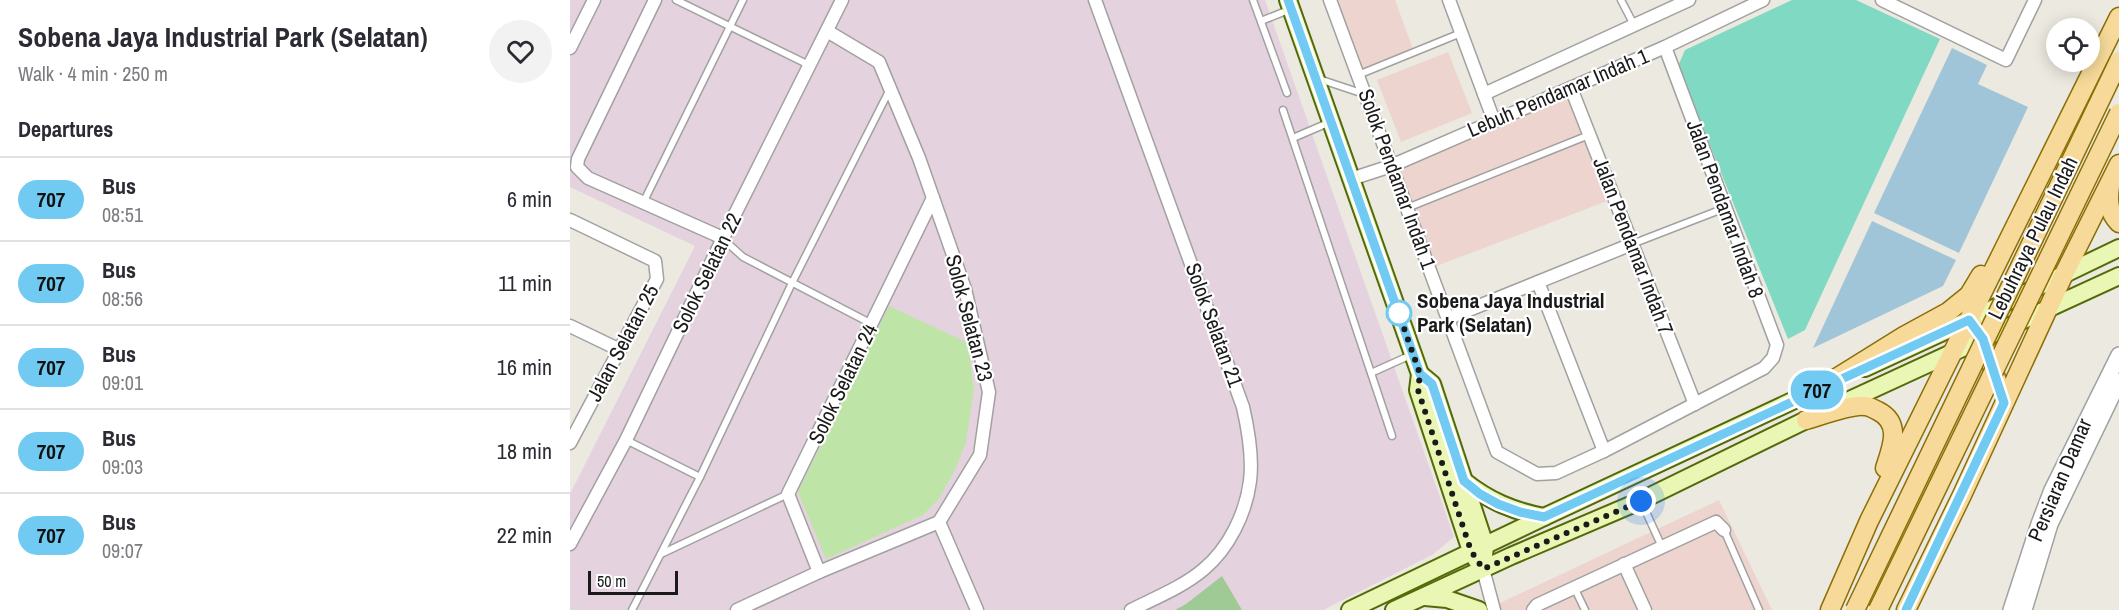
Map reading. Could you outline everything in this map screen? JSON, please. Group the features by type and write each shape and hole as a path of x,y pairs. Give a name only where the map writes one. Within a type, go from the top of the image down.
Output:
{"main road":[{"path":"1290,4 1420,374 1418,390 1478,548"},
{"path":"1830,610 1869,521 2119,17"},
{"name":"Lebuhraya Pulau Indah","path":"1855,610 2119,61"},
{"path":"2081,96 2065,142 2067,152 2078,160 2105,164 2119,154"},
{"name":"Lebuhraya Pulau Indah","path":"1878,610 2119,113"},
{"path":"1906,610 2064,274 2119,164"},
{"path":"1822,387 1904,336 1948,312 1969,295 2044,166"},
{"path":"2110,181 2108,201 2111,213 2119,223"},
{"path":"2013,230 2030,278 2048,309"},
{"path":"1350,610 2119,248"},
{"path":"1394,610 1641,501 1806,420 2119,276"},
{"path":"1969,320 1983,339 2004,403"},
{"path":"1420,374 1432,384 1464,481 1483,569"},
{"path":"1806,420 1865,405 1883,413 1890,420 1894,439 1869,521"},
{"path":"1464,481 1480,494 1498,504 1544,517"},
{"path":"1421,597 1447,598 1479,610"}],"street":[{"path":"570,48 594,0"},
{"path":"655,0 578,159 577,167 588,178 723,238"},
{"name":"Solok Selatan 22","path":"570,544 626,440 723,238 842,0"},
{"name":"Solok Selatan 21","path":"1095,0 1243,407 1248,430 1250,480 1239,521 1229,540 1205,568 1187,581 1131,610"},
{"name":"Solok Pendamar Indah 1","path":"1330,0 1497,452 1538,474 1556,472 1604,451 1764,368"},
{"path":"1484,94 1689,0"},
{"name":"Lebuh Pendamar Indah 1","path":"1351,179 1391,166 1571,88 1665,47 1763,0"},
{"path":"1882,0 2006,60 2035,0"},
{"path":"1454,2 1461,33 1494,121"},
{"name":"Solok Selatan 23","path":"827,31 879,62 891,88 965,289 989,392 980,455 939,522"},
{"name":"Jalan Pendamar Indah 8","path":"1665,47 1777,345 1773,358 1764,368"},
{"name":"Jalan Pendamar Indah 7","path":"1571,88 1695,404"},
{"name":"Solok Selatan 24","path":"788,494 933,198"},
{"name":"Jalan Selatan 25","path":"570,220 656,261 657,279 571,438"},
{"path":"1449,318 1632,244"},
{"path":"1538,282 1604,451"},
{"path":"570,326 620,350"},
{"name":"Persiaran Damar","path":"2011,610 2052,490 2119,355"},
{"name":"Persiaran Damar","path":"2024,610 2050,524 2119,381"},
{"path":"788,494 819,572"},
{"path":"737,610 819,572 939,522 977,610"},
{"path":"1533,610 1537,605 1574,587 1716,522 1724,530"},
{"path":"1624,564 1645,610"},
{"path":"1483,569 1494,610"}],"lane":[{"path":"676,0 809,65"},
{"path":"643,203 742,0"},
{"path":"1253,0 1287,93"},
{"path":"1621,0 1634,25"},
{"path":"1261,21 1290,4"},
{"path":"1358,75 1461,33"},
{"path":"1316,78 1365,95"},
{"path":"632,610 700,477 792,283 891,88"},
{"path":"1283,110 1392,436"},
{"path":"1293,138 1332,122"},
{"path":"1407,208 1589,135"},
{"path":"1632,244 1725,208"},
{"path":"723,238 743,257 872,324"},
{"path":"1371,373 1413,355"},
{"path":"626,440 700,477"},
{"path":"660,555 788,494"},
{"path":"1641,501 1662,547"},
{"path":"1724,530 1759,610"},
{"path":"1574,587 1585,610"}],"shaded area":[{"path":"570,0 1265,0 1454,537 1432,555 1323,610 570,610 570,494 695,246 570,187"},
{"path":"1336,0 1395,0 1413,49 1362,70"},
{"path":"1448,52 1472,113 1401,142 1377,80"},
{"path":"1568,94 1610,200 1434,267 1397,168"},
{"path":"1719,500 1772,610 1485,610"}],"green space":[{"path":"1792,0 1856,0 1940,39 1805,330 1788,339 1678,66 1685,50"},
{"path":"889,306 968,343 974,389 966,442 955,470 938,500 923,515 826,559 798,492"},
{"path":"1222,576 1242,610 1175,610 1186,604"}],"water":[{"path":"1952,48 1987,65 1978,84 2028,107 1959,253 1874,213"},
{"path":"1872,221 1956,260 1943,286 1813,348"}],"bus line":[{"name":"707","path":"1288,0 1420,374 1432,384 1464,481 1480,494 1498,504 1544,517 1969,320 1983,339 2004,403 1906,610"}],"place":[{"name":"Sobena Jaya Industrial Park (Selatan)","path":"1399,313"}],"route":[{"path":"1399,313 1398,311 1420,374 1418,390 1471,551 1483,569 1641,501"}]}
